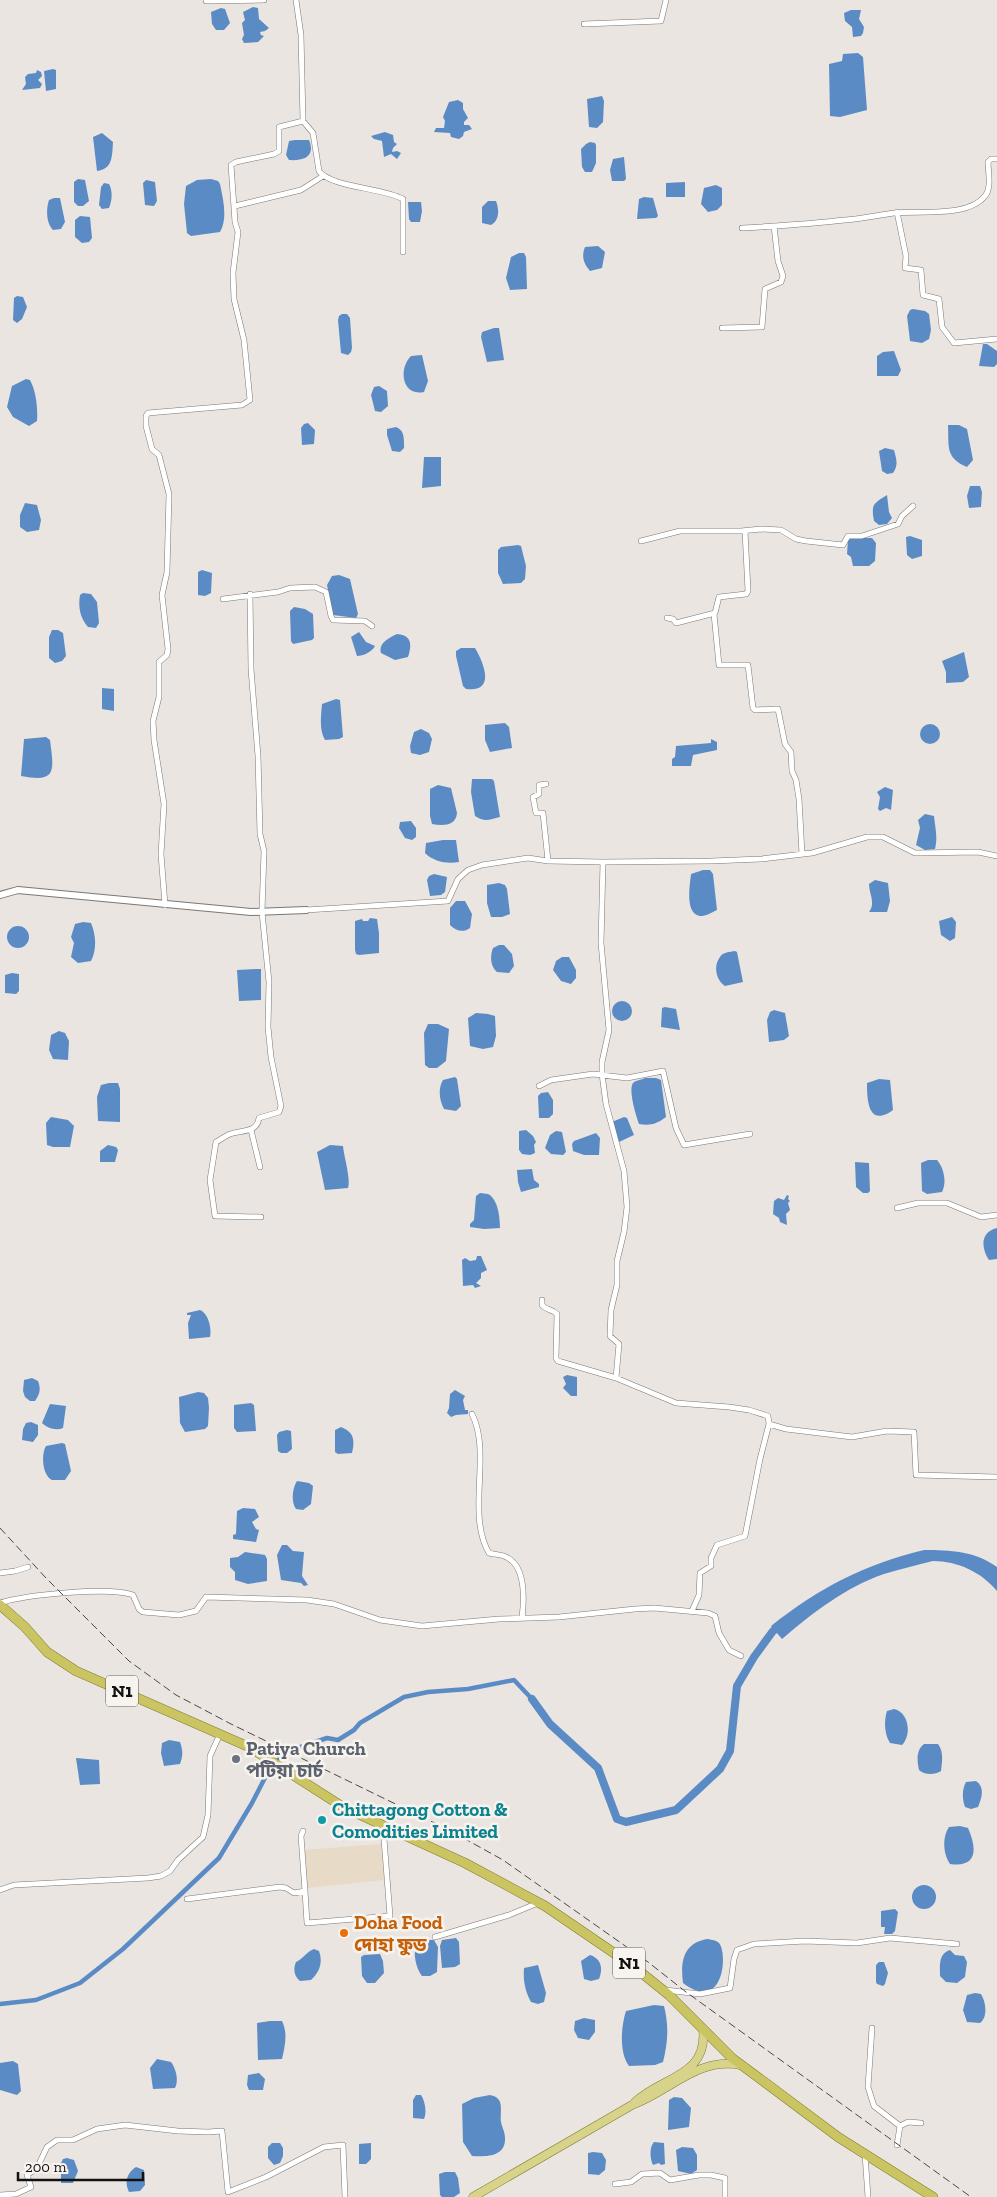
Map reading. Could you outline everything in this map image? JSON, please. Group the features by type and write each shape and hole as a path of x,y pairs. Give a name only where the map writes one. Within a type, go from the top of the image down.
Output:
{"highway":[{"name":"N1","path":"0,1604 25,1627 47,1652 76,1671 260,1753 309,1787 343,1807 465,1863 539,1902 633,1966 664,1990 741,2065 838,2137 933,2197"}],"main road":[{"path":"474,2197 632,2105 696,2062 704,2042 703,2029"},
{"path":"632,2105 646,2101 706,2066 722,2063 741,2065"}],"street":[{"path":"206,1 264,0"},
{"path":"296,0 302,35 303,121 313,133 319,171 322,176 336,182 403,199 403,252"},
{"path":"584,24 661,21 666,0"},
{"path":"165,904 162,854 164,804 154,740 153,720 159,697 159,662 167,655 168,650 162,595 167,572 170,508 159,455 152,449 146,426 146,416 148,413 242,405 250,400 244,340 234,299 233,267 238,232 235,222 231,165 279,151 279,127 303,121"},
{"path":"742,228 848,220 897,212 927,213 969,206 985,196 988,190 988,162 992,159 997,159"},
{"path":"235,206 301,190 322,176"},
{"path":"897,212 906,256 905,268 921,270 923,295 939,299 942,327 954,343 997,339"},
{"path":"722,328 762,327 765,289 780,282 783,276 778,261 774,226"},
{"path":"642,541 680,532 781,530 796,539 842,545 848,536 862,536 898,524 902,516 912,506"},
{"path":"745,531 748,591 740,596 720,597 714,614 719,665 748,665 753,708 755,710 778,709 785,744 791,752 792,771 796,780 802,854"},
{"path":"223,598 278,592 290,588 315,587 322,589 328,597 329,610 333,620 366,621 372,626"},
{"path":"250,594 251,670 258,756 260,834 264,851 262,912 268,982 267,1009 269,1040 281,1106 279,1112 259,1118 258,1124 250,1130 231,1134 215,1144 210,1180 215,1216 261,1217"},
{"path":"667,618 673,619 676,622 714,614"},
{"path":"546,784 539,785 539,794 532,797 536,813 543,813 548,861"},
{"path":"0,895 18,890 262,912 448,902 458,879 468,870 482,865 528,858 548,861 603,862 711,861 802,854 867,837 883,837 916,853 978,852 997,856"},
{"path":"603,862 601,944 609,1030 602,1062 602,1074 606,1104 624,1171 627,1207 624,1232 617,1261 617,1285 611,1310 610,1336 619,1344 616,1378"},
{"path":"539,1086 551,1080 564,1077 602,1074 627,1078 663,1071 676,1128 684,1145 750,1134"},
{"path":"250,1130 260,1167"},
{"path":"897,1208 918,1203 947,1202 981,1217 997,1215"},
{"path":"542,1300 542,1305 545,1308 552,1309 557,1314 556,1358 558,1361 616,1378 676,1403 749,1410 768,1416 769,1424 745,1536 717,1545 711,1558 711,1566 700,1573 699,1595 692,1611"},
{"path":"472,1414 478,1425 478,1494 480,1522 484,1541 489,1554 501,1555 511,1559 518,1572 524,1601 522,1618"},
{"path":"769,1424 786,1429 852,1437 887,1431 914,1432 916,1476 997,1476"},
{"path":"0,1573 28,1567"},
{"path":"0,1604 32,1596 115,1592 133,1595 139,1609 143,1612 165,1615 193,1613 206,1597 307,1600 334,1604 374,1619 422,1626 654,1608 708,1612 715,1616 719,1633 728,1650 741,1656"},
{"path":"0,1890 14,1885 148,1878 161,1876 170,1871 178,1860 203,1837 208,1815 210,1756 220,1734"},
{"path":"303,1831 301,1836 307,1923 390,1916 383,1826"},
{"path":"187,1899 280,1887 294,1893 305,1891"},
{"path":"435,1938 509,1916 539,1902"},
{"path":"664,1990 690,1991 700,1994 730,1988 737,1950 754,1944 814,1941 857,1943 881,1941 890,1938 957,1944"},
{"path":"872,2028 868,2087 874,2106 900,2126"},
{"path":"897,2145 896,2137 900,2126 908,2122 921,2123"},
{"path":"0,2195 16,2194 31,2187 27,2175 37,2168 47,2147 57,2140 73,2140 97,2129 125,2126 178,2131 222,2131 228,2192 266,2177 324,2147 343,2145 345,2197"},
{"path":"865,2154 868,2197"},
{"path":"615,2184 631,2182 642,2174 660,2173 670,2180 711,2175 725,2178 725,2197"}],"shaded area":[{"path":"381,1844 384,1880 307,1888 304,1850"}],"water":[{"path":"253,7 258,8 259,19 269,28 260,32 264,36 258,42 244,43 242,39 244,35 242,23 245,20 243,12"},
{"path":"221,8 225,9 230,23 224,30 216,30 212,24 211,12"},
{"path":"851,10 861,10 859,19 864,27 861,36 853,37 852,27 845,21 844,13"},
{"path":"858,53 863,57 867,110 840,117 830,116 829,64 842,61 843,54"},
{"path":"37,70 41,72 42,76 38,80 42,84 40,88 22,90 26,84 25,77 28,74 36,73"},
{"path":"56,70 56,89 46,91 44,71"},
{"path":"602,96 604,101 603,122 597,128 589,127 587,99"},
{"path":"458,100 463,103 463,109 468,118 464,125 469,125 472,129 464,132 463,136 459,139 451,137 450,133 434,132 436,128 444,128 445,121 443,117 449,102"},
{"path":"385,132 393,135 394,142 397,144 392,152 397,151 401,153 397,159 391,154 384,157 382,141 371,136"},
{"path":"102,133 113,142 111,161 106,168 97,171 93,137"},
{"path":"309,140 311,150 307,157 303,159 289,160 286,155 289,141"},
{"path":"590,142 596,145 596,163 592,172 585,172 582,167 581,149"},
{"path":"624,157 626,179 624,181 612,181 610,170 613,159"},
{"path":"78,179 85,180 89,201 83,206 78,206 74,202 74,182"},
{"path":"211,179 218,181 220,184 224,208 222,227 220,232 191,236 187,233 184,204 186,186 197,180"},
{"path":"146,180 155,182 157,201 154,206 145,205 143,183"},
{"path":"685,182 685,197 666,197 666,183"},
{"path":"104,183 109,184 112,196 109,208 102,209 99,205 101,187"},
{"path":"716,185 722,188 722,205 717,210 708,212 701,204 704,188"},
{"path":"644,197 653,198 658,216 656,218 637,219 639,199"},
{"path":"60,198 65,222 61,229 53,230 49,224 47,208 49,200"},
{"path":"488,201 496,201 498,207 496,220 491,225 482,223 482,207"},
{"path":"408,202 421,202 420,222 411,222 409,219"},
{"path":"80,216 90,217 92,238 89,242 82,243 75,237 75,220"},
{"path":"598,246 605,252 602,268 590,271 584,260 585,247"},
{"path":"524,253 526,257 527,289 510,290 506,278 511,257"},
{"path":"17,296 23,297 27,307 22,319 17,323 13,320 14,298"},
{"path":"910,310 925,311 929,314 931,330 929,339 922,343 910,341 907,316"},
{"path":"342,314 347,314 350,318 352,348 348,355 341,353 338,320"},
{"path":"499,328 504,360 487,362 481,337 482,332"},
{"path":"983,344 987,344 997,351 997,364 994,367 979,366"},
{"path":"894,351 901,370 898,376 877,376 877,356 883,352"},
{"path":"422,355 428,381 424,392 417,392 411,390 404,381 404,368 411,356"},
{"path":"26,379 30,380 32,384 37,411 37,421 29,426 13,417 7,407 12,386"},
{"path":"379,386 387,391 388,406 381,412 375,411 371,395 374,387"},
{"path":"308,423 315,430 314,444 302,445 301,428 304,424"},
{"path":"948,425 959,425 967,429 973,460 967,467 955,460 952,455 949,445"},
{"path":"396,427 401,430 403,436 404,448 400,452 392,451 387,435 387,429"},
{"path":"885,448 894,450 896,464 893,473 887,474 882,471 879,451"},
{"path":"424,457 441,457 441,486 422,488"},
{"path":"970,486 980,486 982,492 981,507 969,508 967,496"},
{"path":"887,495 889,512 892,518 887,524 879,525 874,521 873,508 876,503"},
{"path":"25,503 37,505 41,520 39,530 27,532 20,527 20,515"},
{"path":"910,536 922,540 922,556 912,559 907,555 906,537"},
{"path":"852,538 872,538 876,543 875,561 869,566 853,566 851,557 847,554 848,540"},
{"path":"521,546 526,566 525,579 521,583 503,584 498,573 498,550 501,547"},
{"path":"202,570 212,573 211,593 205,596 198,595 198,572"},
{"path":"339,575 350,579 358,614 356,618 333,615 327,585 332,576"},
{"path":"83,593 91,594 97,602 99,623 96,628 88,627 81,616 79,599"},
{"path":"294,607 305,609 313,614 314,638 312,640 293,644 291,641 290,611"},
{"path":"52,630 58,630 63,633 66,656 62,661 55,663 49,658 49,637"},
{"path":"359,632 366,642 375,646 367,653 357,656 351,637"},
{"path":"397,634 406,636 410,641 410,648 408,657 395,660 381,653 380,649 385,641"},
{"path":"461,648 475,648 482,661 485,676 484,682 475,689 466,689 463,686 456,656 456,651"},
{"path":"964,652 969,677 963,682 946,683 946,672 942,661"},
{"path":"102,688 114,689 114,711 102,709"},
{"path":"336,699 340,700 343,737 325,740 321,727 322,704"},
{"path":"505,723 509,727 512,748 490,752 485,740 485,725"},
{"path":"930,724 937,727 940,734 937,741 930,744 923,741 920,734 923,727"},
{"path":"421,729 429,733 432,739 429,752 420,755 411,753 410,746 414,732"},
{"path":"46,737 50,740 51,772 41,778 21,776 24,739"},
{"path":"711,739 717,742 717,750 693,755 691,766 672,766 676,746 711,743"},
{"path":"472,779 492,779 494,781 500,817 487,820 475,816 471,792"},
{"path":"438,785 451,788 457,813 452,823 432,824 430,816 430,789"},
{"path":"885,787 893,790 891,810 886,808 880,811 878,809 880,797 877,792"},
{"path":"925,814 934,816 935,849 925,850 916,845 920,828 918,820"},
{"path":"411,821 416,828 416,837 412,840 405,838 399,828 400,822"},
{"path":"456,840 459,862 441,862 425,853 426,843"},
{"path":"710,870 713,874 717,910 702,916 696,915 690,906 689,892 691,874"},
{"path":"434,874 447,877 445,892 441,895 430,896 427,880 429,876"},
{"path":"875,880 888,883 890,901 887,912 869,912 872,902 869,884"},
{"path":"499,883 505,885 507,889 510,914 502,917 491,917 487,903 487,885"},
{"path":"456,901 465,901 472,914 470,928 462,931 450,925 450,908"},
{"path":"952,917 956,922 955,938 950,941 941,935 939,921"},
{"path":"370,918 377,919 379,953 356,954 355,921 362,919 363,921 368,921"},
{"path":"91,923 95,937 95,947 91,961 78,963 71,957 74,943 71,937 75,924"},
{"path":"18,926 26,929 29,937 26,945 18,948 10,945 7,937 10,929"},
{"path":"504,945 512,954 514,966 509,973 497,972 492,964 493,948"},
{"path":"737,952 743,982 725,986 719,980 716,973 717,964 723,954"},
{"path":"562,957 569,957 576,970 576,978 571,984 561,981 553,970 556,961"},
{"path":"261,969 261,1000 239,1001 237,970"},
{"path":"19,974 19,991 16,994 5,993 5,975"},
{"path":"622,1001 629,1004 632,1011 629,1018 622,1021 615,1018 612,1011 615,1004"},
{"path":"662,1008 676,1009 680,1030 661,1027"},
{"path":"774,1010 785,1013 789,1036 784,1040 769,1042 767,1020 770,1012"},
{"path":"476,1013 495,1016 496,1036 493,1047 483,1049 470,1046 468,1018"},
{"path":"428,1024 438,1024 449,1029 446,1061 437,1068 429,1068 425,1065 424,1033"},
{"path":"59,1031 65,1033 69,1041 68,1060 53,1059 49,1050 51,1035"},
{"path":"455,1077 457,1079 461,1106 456,1111 444,1109 440,1094 443,1080"},
{"path":"645,1078 661,1080 666,1117 650,1125 639,1124 631,1091 633,1083"},
{"path":"879,1079 890,1080 893,1110 885,1115 878,1116 871,1110 869,1104 867,1083"},
{"path":"118,1083 120,1089 120,1122 98,1121 97,1097 101,1085"},
{"path":"548,1092 553,1100 553,1114 549,1118 539,1118 538,1096 541,1093"},
{"path":"51,1117 68,1120 74,1126 70,1147 47,1145 46,1123"},
{"path":"624,1117 627,1118 634,1135 619,1142 612,1122"},
{"path":"526,1130 533,1136 536,1142 534,1145 535,1153 530,1155 522,1154 519,1150 519,1131"},
{"path":"556,1131 562,1132 566,1152 563,1155 551,1154 545,1148 550,1135"},
{"path":"596,1133 600,1138 599,1155 584,1155 573,1151 572,1144 574,1141"},
{"path":"108,1145 116,1147 118,1150 115,1162 100,1162 100,1151"},
{"path":"330,1145 343,1146 348,1174 348,1188 325,1190 317,1152"},
{"path":"928,1160 937,1160 941,1167 944,1175 944,1188 942,1192 927,1194 922,1191 921,1163"},
{"path":"855,1162 869,1163 870,1191 868,1193 863,1193 856,1187"},
{"path":"532,1169 534,1180 539,1184 539,1187 521,1192 517,1170"},
{"path":"480,1193 488,1194 494,1200 499,1214 500,1228 484,1229 470,1227 474,1220 476,1196"},
{"path":"787,1195 790,1201 788,1203 790,1210 786,1214 787,1225 780,1222 779,1218 773,1214 774,1201 778,1198 784,1200"},
{"path":"997,1228 997,1259 989,1260 984,1250 985,1237 991,1230"},
{"path":"477,1256 481,1256 487,1270 481,1273 481,1278 476,1283 481,1286 475,1288 473,1285 463,1286 462,1260 465,1258 470,1261 476,1260"},
{"path":"200,1310 209,1321 210,1337 189,1339 188,1323 191,1315 187,1315 187,1313"},
{"path":"567,1375 577,1377 577,1396 571,1396 563,1388 566,1384 563,1377"},
{"path":"32,1378 38,1381 40,1387 35,1401 30,1401 25,1397 23,1391 24,1380"},
{"path":"455,1390 465,1396 463,1400 468,1414 451,1417 447,1413 450,1394"},
{"path":"198,1392 204,1393 208,1398 208,1426 205,1429 185,1432 180,1423 179,1397"},
{"path":"251,1403 254,1405 256,1431 237,1432 234,1428 234,1405"},
{"path":"50,1404 66,1406 63,1428 52,1428 42,1423"},
{"path":"31,1422 38,1425 38,1435 33,1442 22,1440 23,1429 26,1423"},
{"path":"341,1427 351,1434 352,1453 338,1454 335,1452 335,1430"},
{"path":"291,1431 292,1449 287,1453 281,1453 278,1451 277,1435 279,1432"},
{"path":"65,1444 71,1471 65,1480 52,1480 44,1469 44,1450 46,1446"},
{"path":"297,1481 309,1483 313,1486 311,1504 303,1510 296,1509 293,1503 293,1492"},
{"path":"243,1508 255,1509 259,1517 252,1522 256,1529 259,1530 256,1542 233,1539 233,1535 236,1534 237,1511"},
{"path":"282,1545 287,1545 293,1551 304,1552 302,1576 308,1585 304,1586 301,1583 281,1580 277,1555"},
{"path":"924,1550 962,1552 989,1562 997,1567 997,1591 984,1578 960,1565 933,1561 884,1574 856,1586 817,1610 782,1639 771,1626 807,1600 843,1579 882,1562"},
{"path":"245,1552 265,1555 267,1559 267,1581 248,1584 235,1580 235,1572 230,1567 230,1558 238,1557"},
{"path":"894,1709 903,1714 906,1719 908,1730 902,1745 890,1743 886,1731 885,1719 887,1711"},
{"path":"169,1740 180,1742 182,1758 180,1764 164,1766 161,1753 162,1743"},
{"path":"924,1744 938,1744 940,1747 942,1754 941,1771 930,1774 919,1770 918,1752"},
{"path":"76,1758 99,1760 100,1784 80,1785"},
{"path":"976,1781 982,1789 981,1796 978,1807 971,1809 965,1807 963,1791 966,1782"},
{"path":"960,1826 968,1828 973,1843 973,1855 966,1863 950,1864 945,1851 945,1836 949,1827"},
{"path":"924,1885 933,1888 936,1897 933,1906 924,1909 915,1906 912,1897 915,1888"},
{"path":"895,1909 898,1912 895,1931 892,1934 884,1934 885,1927 881,1927 881,1911"},
{"path":"456,1938 459,1942 460,1964 455,1967 442,1968 440,1946 442,1940"},
{"path":"708,1939 719,1943 722,1949 723,1958 720,1978 715,1987 707,1991 697,1991 683,1983 683,1960 689,1948 700,1941"},
{"path":"427,1940 434,1940 438,1947 437,1972 430,1976 422,1976 418,1969 415,1949 416,1945"},
{"path":"314,1949 319,1951 320,1955 321,1963 319,1970 311,1980 300,1981 296,1977 296,1962"},
{"path":"950,1950 955,1955 964,1956 967,1962 965,1977 957,1983 946,1982 940,1976 940,1964 943,1954"},
{"path":"380,1954 384,1973 375,1983 367,1983 362,1976 361,1957 364,1955"},
{"path":"590,1955 597,1959 601,1968 599,1979 591,1981 584,1979 581,1961"},
{"path":"879,1962 884,1962 888,1973 883,1986 876,1982 876,1965"},
{"path":"538,1965 546,1993 544,2002 538,2004 531,2002 529,1998 525,1986 524,1968"},
{"path":"981,1994 985,2005 984,2017 980,2023 967,2022 963,2010 967,1995"},
{"path":"654,2005 664,2006 666,2013 667,2034 663,2062 655,2065 629,2066 622,2047 623,2024 626,2011"},
{"path":"584,2018 595,2020 595,2032 589,2040 578,2038 574,2030 575,2021"},
{"path":"282,2021 284,2026 285,2040 282,2059 258,2060 257,2023"},
{"path":"157,2059 171,2062 173,2065 177,2078 175,2088 153,2089 150,2068"},
{"path":"13,2061 18,2064 21,2091 17,2095 0,2090 0,2063"},
{"path":"259,2073 265,2079 263,2090 249,2090 247,2085 248,2075"},
{"path":"416,2095 421,2095 424,2100 424,2119 413,2118 413,2100"},
{"path":"490,2095 497,2098 500,2102 501,2122 505,2136 504,2144 499,2152 489,2156 472,2156 463,2142 462,2104 474,2098"},
{"path":"674,2097 682,2098 691,2108 689,2127 668,2130 669,2100"},
{"path":"654,2142 664,2143 665,2164 653,2165 650,2153"},
{"path":"272,2143 280,2143 283,2148 283,2156 280,2163 274,2165 268,2158 268,2147"},
{"path":"371,2143 371,2159 366,2164 359,2164 359,2144"},
{"path":"682,2147 693,2148 697,2155 697,2170 691,2174 678,2171 676,2150"},
{"path":"588,2153 602,2153 606,2160 605,2170 599,2175 588,2174"},
{"path":"63,2159 74,2160 78,2171 73,2183 61,2183 61,2163"},
{"path":"136,2167 144,2170 145,2185 140,2191 129,2192 127,2178"},
{"path":"455,2172 458,2178 460,2193 454,2197 442,2197 440,2195 439,2174"}],"waterway":[{"path":"532,1699 550,1724 598,1768 617,1819 626,1822 676,1810 720,1769 730,1751 737,1686 754,1657 773,1631 782,1625"},
{"path":"0,2004 36,2000 80,1983 123,1949 219,1858 252,1803 270,1768 286,1752 327,1738 338,1740 354,1730 360,1723 404,1697 428,1692 468,1689 514,1680 532,1699"}],"railway":[{"path":"0,1528 46,1578 129,1661 176,1695 231,1724 449,1830 503,1860 648,1962 686,1992 971,2197"}],"place":[{"name":"Patiya Church পটিয়া চার্চ","path":"236,1759"},
{"name":"Chittagong Cotton & Comodities Limited","path":"322,1820"},
{"name":"Doha Food দোহা ফুড","path":"344,1933"}]}
